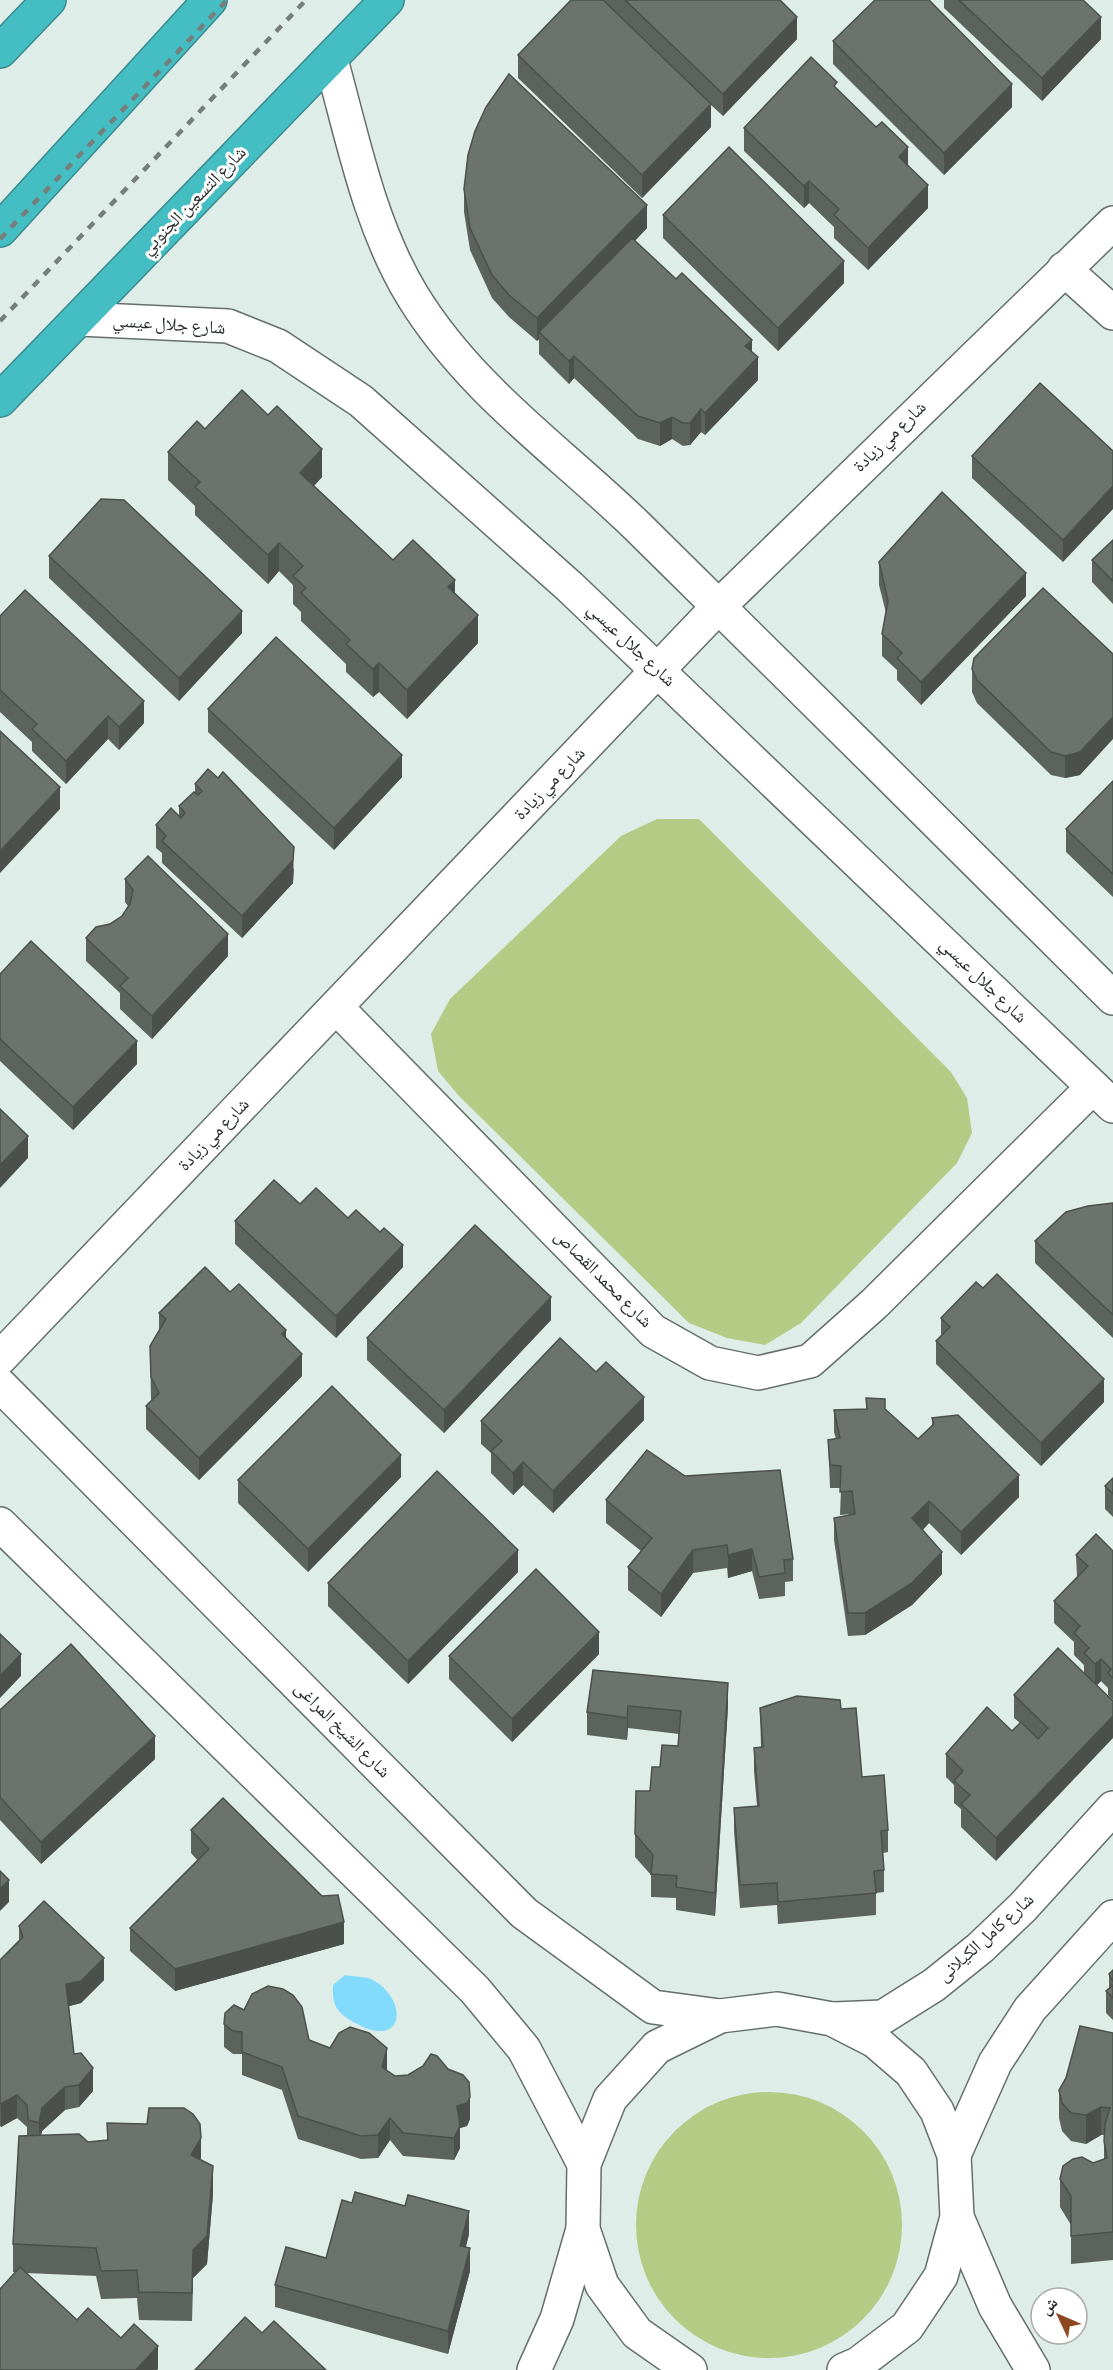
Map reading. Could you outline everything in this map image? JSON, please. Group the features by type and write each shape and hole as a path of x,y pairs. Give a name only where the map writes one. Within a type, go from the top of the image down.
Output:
{"highway":[{"path":"0,51 49,0"},
{"path":"0,230 210,0"},
{"name":"شارع التسعين الجنوبي","path":"0,400 387,0"}],"street":[{"path":"331,60 369,199 388,248 412,295 454,353 507,409 634,524 1113,998"},
{"name":"شارع مي زيادة","path":"0,1358 718,607 1064,268 1113,223"},
{"path":"1064,268 1113,314"},
{"name":"شارع جلال عيسي","path":"79,319 228,326 278,346 361,400 570,587 1103,1097"},
{"name":"شارع محمد القصاص","path":"336,1007 653,1331 710,1363 758,1373 810,1361 1103,1097"},
{"name":"شارع الشيخ المراغى","path":"0,1386 524,1913 653,2007 720,2016"},
{"path":"0,1524 475,1990 524,2049 584,2164"},
{"name":"شارع كامل الكيلانى","path":"832,2019 883,2017 934,1985 980,1948 1023,1906 1113,1808"},
{"path":"954,2155 995,2063 1030,2009 1113,1917"},
{"path":"534,2370 557,2319 583,2229 584,2164 609,2099 657,2046 720,2016 777,2009 832,2019 875,2041 911,2072 937,2111 954,2155 957,2217 941,2276 907,2327 858,2364 844,2370"},
{"path":"957,2217 995,2306 1033,2370"},
{"path":"583,2229 602,2285 638,2333 690,2370"}],"green space":[{"path":"657,819 699,819 951,1072 967,1098 972,1133 957,1163 801,1323 765,1345 727,1338 689,1323 458,1095 438,1071 431,1034 450,999 621,836"},
{"path":"769,2092 795,2095 820,2102 843,2114 863,2131 880,2151 892,2174 899,2199 902,2225 899,2251 892,2276 880,2299 863,2319 843,2336 820,2348 795,2355 769,2358 743,2355 718,2348 695,2336 675,2319 658,2299 646,2276 639,2251 636,2225 639,2199 646,2174 658,2151 675,2131 695,2114 718,2102 743,2095"}],"water":[{"path":"345,1975 373,1980 385,1989 393,2000 396,2011 396,2021 391,2028 382,2031 368,2029 341,2013 334,2001 333,1985"}],"building":[{"path":"571,0 603,0 711,104 642,175 518,55"},
{"path":"625,0 780,0 797,17 723,94"},
{"path":"875,0 929,0 1012,84 944,153 833,41"},
{"path":"959,0 1083,0 1101,17 1042,78"},
{"path":"811,57 837,82 834,86 876,127 882,122 908,147 899,157 928,185 868,248 834,215 839,209 809,181 804,186 744,128"},
{"path":"509,74 647,205 537,318 509,295 492,275 470,228 464,189 468,155 475,131 486,107"},
{"path":"729,147 844,261 778,328 663,215"},
{"path":"632,238 676,279 682,273 752,340 745,346 758,357 705,413 701,409 690,423 683,423 672,417 660,423 638,416 574,356 569,361 539,332"},
{"path":"1040,383 1113,451 1113,486 1063,540 972,456"},
{"path":"242,390 268,415 277,406 322,449 300,473 393,560 413,540 455,580 448,587 478,615 407,690 379,663 373,669 346,644 350,640 301,593 306,588 293,576 303,566 279,543 268,555 195,487 200,482 168,452 197,421 205,429"},
{"path":"942,492 1026,573 921,682 897,658 902,653 882,634 888,601 879,562"},
{"path":"101,499 124,500 242,611 179,678 49,556"},
{"path":"1113,540 1113,581 1092,560"},
{"path":"1043,588 1113,654 1113,717 1080,752 1065,756 1051,752 977,680 972,669 974,658"},
{"path":"25,590 144,701 119,727 108,716 66,761 32,729 37,724 0,690 0,616"},
{"path":"276,637 402,755 334,828 208,709"},
{"path":"0,731 60,787 0,851"},
{"path":"208,769 218,778 223,772 294,847 293,860 242,916 162,841 166,836 156,825 171,808 181,818 185,813 179,806 194,792 198,795 202,791 195,784"},
{"path":"1113,781 1113,874 1066,829"},
{"path":"148,856 228,934 152,1016 120,986 128,978 86,938 96,927 110,924 122,916 130,904 133,890 125,879"},
{"path":"31,941 137,1041 73,1107 0,1039 0,974"},
{"path":"0,1109 28,1136 0,1165"},
{"path":"274,1180 300,1204 316,1188 348,1218 356,1210 380,1232 384,1228 403,1245 336,1316 235,1221"},
{"path":"1113,1203 1113,1315 1035,1241 1066,1212"},
{"path":"475,1225 551,1297 444,1410 367,1338"},
{"path":"205,1267 230,1292 239,1284 286,1330 282,1334 302,1354 199,1458 146,1406 159,1393 151,1377 150,1346 166,1319 159,1313"},
{"path":"997,1274 1104,1379 1041,1443 936,1341 950,1327 941,1318 976,1282 983,1288"},
{"path":"560,1338 596,1372 606,1362 644,1397 553,1491 523,1462 513,1473 491,1451 502,1441 481,1421"},
{"path":"332,1386 401,1455 308,1549 238,1480"},
{"path":"866,1398 885,1399 885,1409 918,1439 934,1424 932,1418 958,1415 1019,1475 961,1532 929,1501 912,1518 942,1552 912,1583 865,1613 848,1613 834,1518 855,1514 852,1491 840,1492 841,1466 830,1465 828,1440 840,1438 834,1410 867,1409"},
{"path":"647,1450 685,1476 780,1470 793,1559 784,1560 785,1573 759,1577 752,1549 728,1555 727,1545 693,1550 661,1594 628,1567 652,1538 606,1500"},
{"path":"437,1471 518,1550 408,1661 328,1583"},
{"path":"1113,1478 1113,1494 1105,1486"},
{"path":"1096,1534 1113,1551 1113,1678 1108,1673 1111,1669 1101,1659 1095,1664 1084,1653 1089,1648 1074,1633 1080,1626 1054,1601 1088,1566 1076,1555"},
{"path":"536,1569 599,1632 512,1719 449,1656"},
{"path":"0,1634 21,1654 0,1676"},
{"path":"71,1644 155,1736 41,1842 0,1797 0,1710"},
{"path":"1058,1648 1113,1701 1113,1716 996,1838 961,1804 970,1795 954,1781 963,1771 946,1754 987,1707 1012,1731 1021,1722 1038,1739 1048,1728 1014,1695"},
{"path":"593,1670 728,1683 715,1893 676,1887 677,1876 651,1874 653,1855 635,1834 636,1791 650,1791 652,1767 660,1767 662,1745 678,1746 681,1711 628,1706 627,1718 587,1712"},
{"path":"797,1696 840,1700 841,1709 856,1708 862,1777 884,1775 888,1830 881,1831 884,1870 874,1871 876,1893 778,1902 777,1883 740,1885 734,1808 759,1806 754,1748 763,1747 760,1708"},
{"path":"223,1798 322,1896 338,1895 344,1922 175,1969 130,1928 209,1849 191,1830"},
{"path":"0,1871 9,1880 0,1889"},
{"path":"44,1901 104,1958 81,1981 66,1984 74,2054 81,2053 93,2068 79,2085 65,2087 42,2108 39,2123 28,2120 27,2105 17,2095 0,2103 0,1960 23,1937 19,1926"},
{"path":"1113,1970 1113,1982 1109,1974"},
{"path":"1113,1985 1113,1998 1106,1991"},
{"path":"268,1986 283,1989 293,1995 302,2007 309,2040 330,2048 339,2033 350,2027 369,2033 387,2048 382,2067 395,2076 408,2075 423,2066 431,2054 437,2056 448,2069 463,2075 469,2082 470,2097 467,2103 457,2106 460,2126 454,2138 403,2133 390,2118 378,2135 361,2136 298,2116 282,2067 242,2052 242,2032 233,2031 224,2024 225,2013 234,2005 244,2010 252,1994"},
{"path":"1080,2026 1113,2033 1113,2232 1071,2236 1071,2196 1060,2179 1063,2166 1073,2159 1082,2157 1093,2163 1107,2158 1104,2141 1105,2124 1110,2108 1101,2107 1086,2115 1071,2113 1062,2103 1059,2090 1066,2078"},
{"path":"149,2108 184,2108 193,2114 200,2124 201,2138 191,2155 213,2166 207,2236 193,2250 192,2293 139,2292 137,2270 101,2271 96,2248 13,2244 19,2136 79,2134 88,2142 108,2140 107,2123 147,2124"},
{"path":"355,2192 405,2206 408,2195 469,2211 460,2246 470,2248 448,2331 275,2285 286,2247 326,2258 342,2200 352,2203"},
{"path":"20,2267 77,2320 88,2308 121,2338 134,2324 158,2346 136,2370 0,2370 0,2289"},
{"path":"245,2317 262,2333 274,2321 326,2370 195,2370"}],"railway":[{"path":"0,239 227,0"},
{"path":"0,321 306,0"}]}
